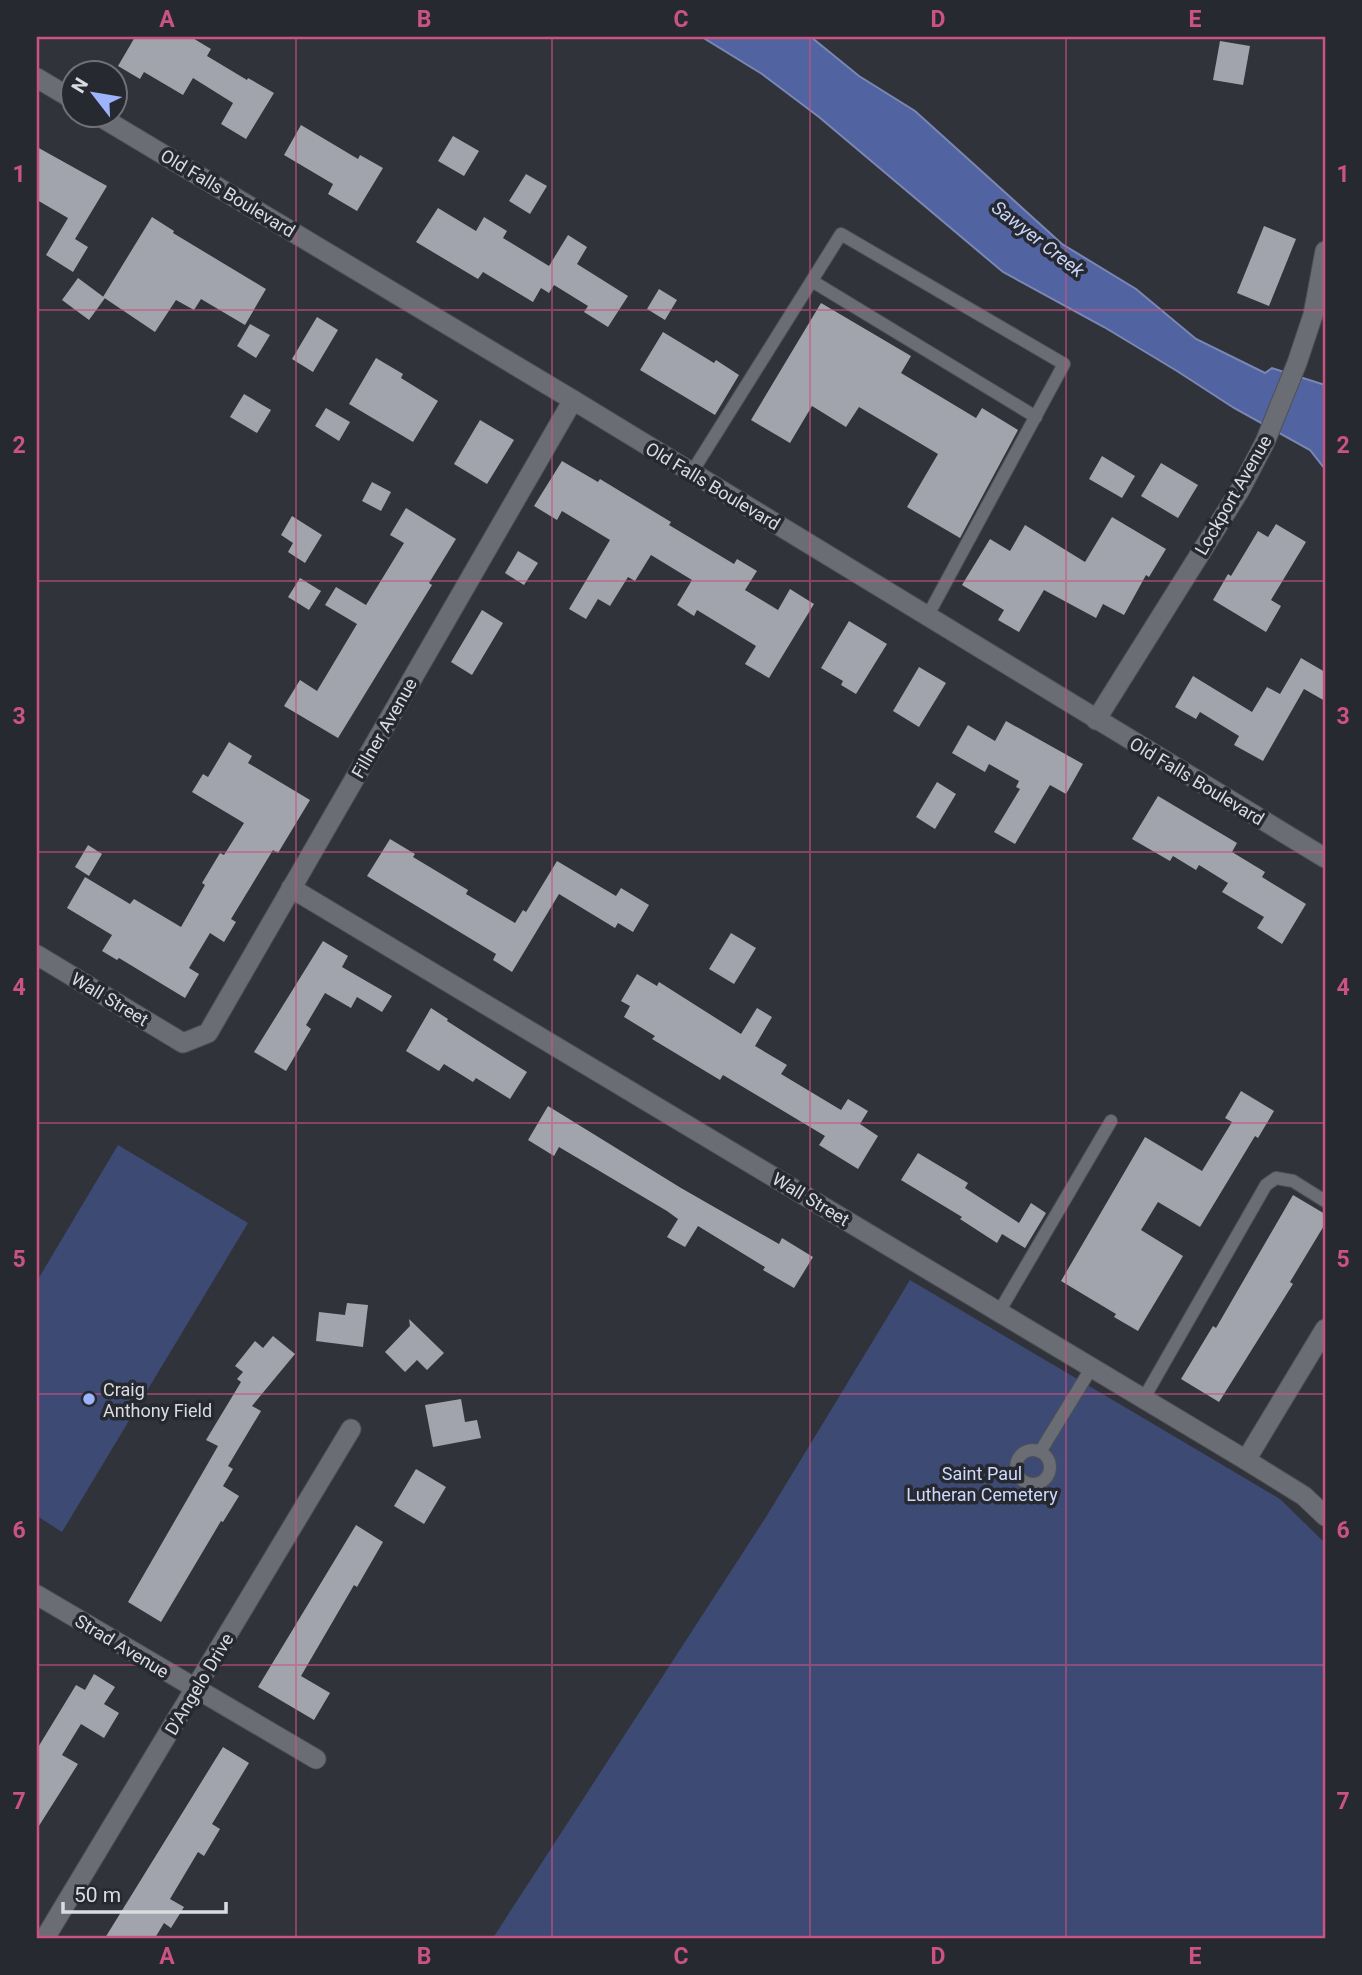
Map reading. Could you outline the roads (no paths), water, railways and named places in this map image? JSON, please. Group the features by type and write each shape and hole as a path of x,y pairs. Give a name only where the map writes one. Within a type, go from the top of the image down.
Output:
{"street":[{"path":"37,78 60,92"},
{"name":"Old Falls Boulevard","path":"122,130 692,472 1325,858"},
{"name":"Lockport Avenue","path":"1096,720 1240,490 1265,442 1313,315 1325,251"},
{"name":"Fillner Avenue","path":"183,1043 208,1033 573,400"},
{"name":"Wall Street","path":"291,888 1246,1460 1304,1496 1325,1516"},
{"name":"Wall Street","path":"37,955 183,1043"},
{"path":"1246,1460 1325,1329"},
{"name":"D'Angelo Drive","path":"45,1938 351,1429"},
{"name":"Strad Avenue","path":"37,1595 316,1759"}],"lane":[{"path":"692,472 841,234 1064,365 927,617"},
{"path":"812,281 1036,417"},
{"path":"999,1312 1111,1121"},
{"path":"1143,1398 1266,1185 1276,1178 1293,1181 1325,1201"},
{"path":"1040,1452 1092,1367"}],"water":[{"name":"Sawyer Creek","path":"702,37 811,37 859,76 915,111 1062,244 1136,289 1196,339 1265,373 1272,368 1325,385 1325,469 1310,450 1234,408 1104,327 1003,272 819,117 762,74"}],"place":[{"name":"Craig Anthony Field","path":"89,1399"}],"park label":[{"name":"Saint Paul Lutheran Cemetery","path":"982,1483"}]}
